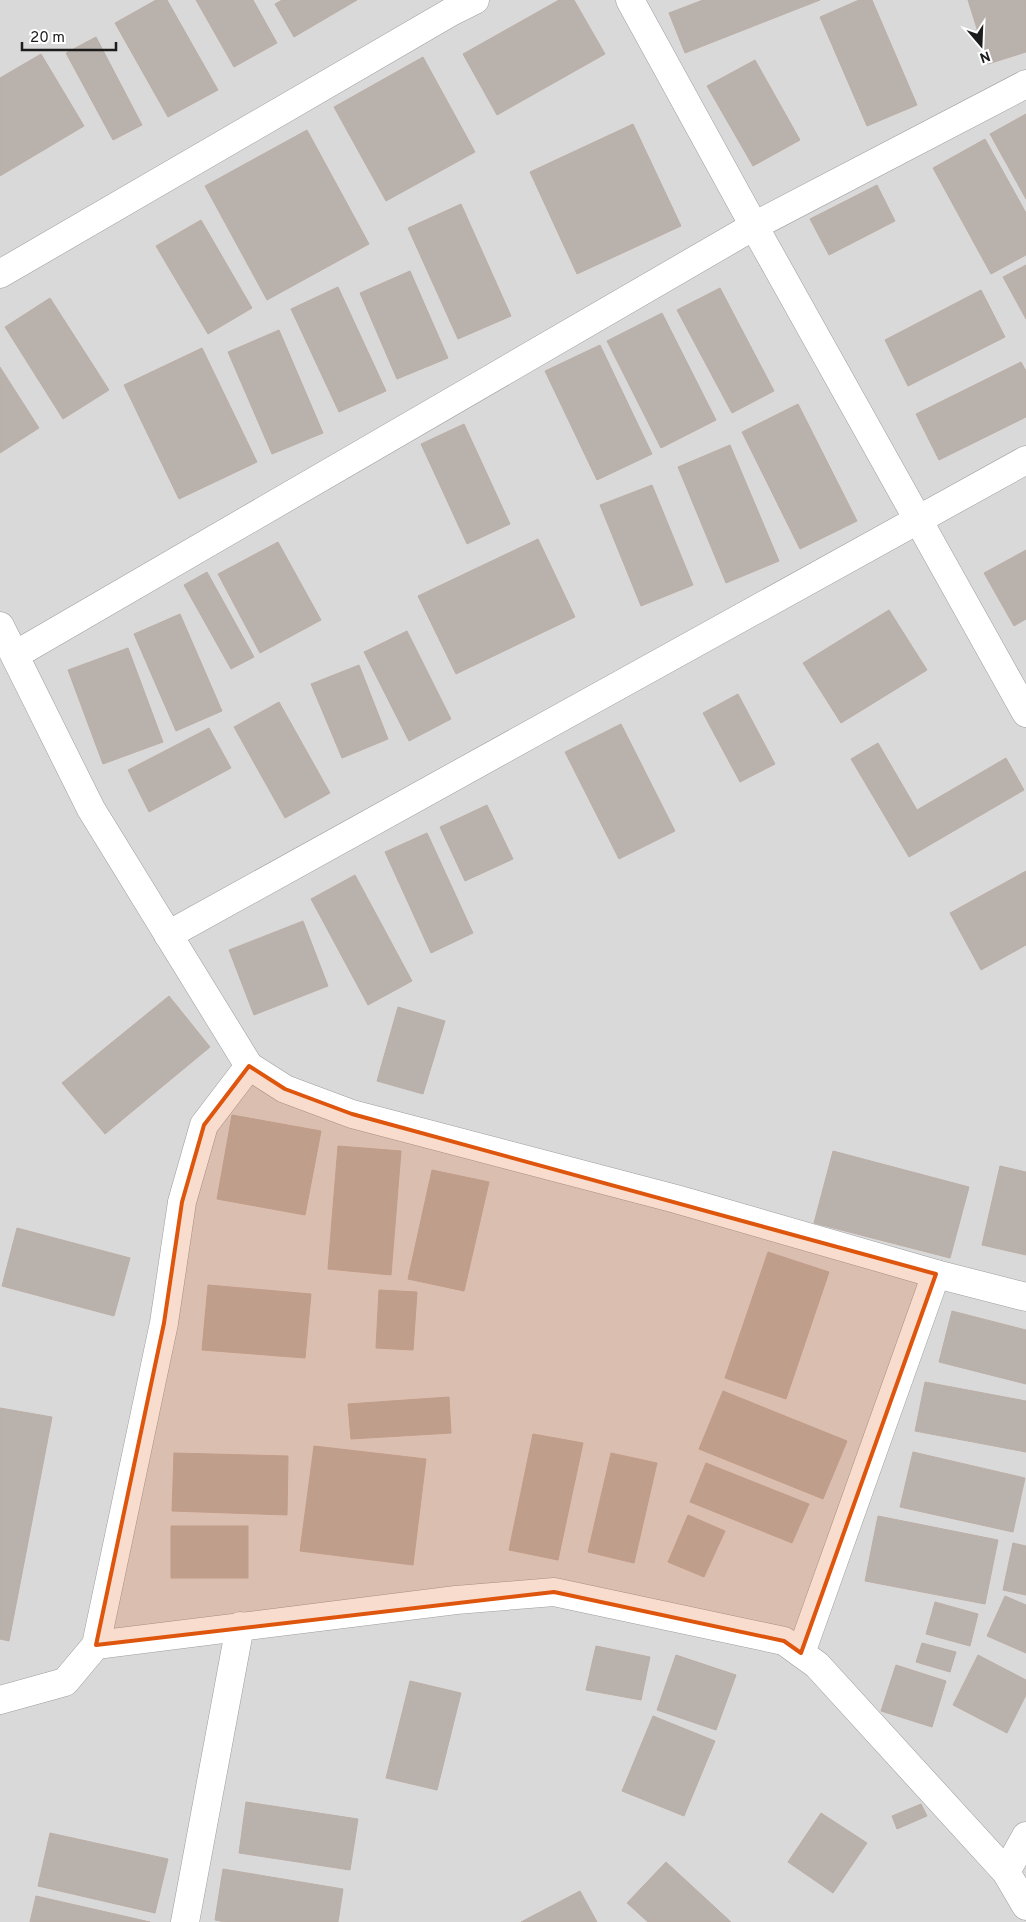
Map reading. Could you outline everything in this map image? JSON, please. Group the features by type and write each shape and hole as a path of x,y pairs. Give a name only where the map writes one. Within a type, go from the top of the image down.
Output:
{"street":[{"path":"0,274 447,6 475,0"},
{"path":"630,0 1026,713"},
{"path":"15,655 754,226 1026,84"},
{"path":"168,935 1026,460"},
{"path":"0,626 91,809 168,935 249,1066 284,1089 352,1114 676,1199 936,1274 1026,1297"},
{"path":"0,1700 65,1682 96,1645 164,1323 182,1202 204,1125 249,1066"},
{"path":"801,1653 936,1274"},
{"path":"96,1645 456,1600 554,1592 784,1641 817,1665 1006,1872 1026,1906"},
{"path":"185,1922 240,1626"},
{"path":"1006,1872 1026,1836"}],"highlighted area":[{"path":"249,1066 285,1089 352,1114 936,1274 801,1653 784,1641 554,1592 96,1645 164,1323 182,1202 204,1125"}],"shaded area":[{"path":"0,0 1026,0 1026,1922 0,1922"}],"building":[{"path":"156,0 167,0 218,90 168,117 115,23"},
{"path":"196,0 253,0 277,43 234,67"},
{"path":"282,0 357,0 294,37 275,4"},
{"path":"559,0 574,0 605,54 497,115 463,54"},
{"path":"703,0 820,0 685,53 669,13"},
{"path":"859,0 872,0 917,105 867,126 820,17"},
{"path":"968,0 1026,0 1026,52 988,64"},
{"path":"96,37 142,125 113,140 66,53"},
{"path":"41,54 84,126 0,176 0,78"},
{"path":"423,57 475,152 386,201 334,107"},
{"path":"755,60 800,140 753,166 707,86"},
{"path":"1026,114 1026,199 990,134"},
{"path":"633,124 681,226 577,274 530,172"},
{"path":"307,130 369,244 267,300 205,186"},
{"path":"985,139 1026,213 1026,255 991,274 933,168"},
{"path":"877,185 895,221 829,255 810,219"},
{"path":"461,204 511,316 458,339 408,228"},
{"path":"201,220 252,308 208,334 156,246"},
{"path":"1026,265 1026,319 1003,277"},
{"path":"410,271 448,358 397,379 360,293"},
{"path":"338,287 386,391 339,412 291,309"},
{"path":"720,288 774,391 732,413 677,310"},
{"path":"981,290 1005,337 908,386 885,340"},
{"path":"50,298 109,390 63,419 5,327"},
{"path":"662,313 716,420 661,448 607,341"},
{"path":"279,330 323,433 272,454 228,352"},
{"path":"600,345 652,454 597,480 545,371"},
{"path":"202,348 257,462 179,499 124,385"},
{"path":"1021,362 1026,371 1026,417 939,460 916,414"},
{"path":"0,367 39,428 0,453"},
{"path":"798,404 857,521 800,549 742,432"},
{"path":"464,424 510,524 467,544 421,444"},
{"path":"730,445 779,561 726,583 678,467"},
{"path":"652,485 693,585 641,606 600,505"},
{"path":"538,539 575,617 456,674 418,596"},
{"path":"278,542 321,620 260,653 218,574"},
{"path":"1026,550 1026,619 1014,626 984,573"},
{"path":"207,572 254,657 231,669 184,585"},
{"path":"889,610 927,670 841,723 803,663"},
{"path":"180,614 222,711 176,731 134,634"},
{"path":"407,631 451,719 409,741 364,652"},
{"path":"128,648 163,742 103,764 68,670"},
{"path":"359,665 388,739 342,758 311,684"},
{"path":"738,694 775,764 740,782 703,713"},
{"path":"279,702 330,793 285,818 234,727"},
{"path":"621,724 675,831 619,859 565,752"},
{"path":"209,728 231,768 149,812 128,770"},
{"path":"878,743 917,810 1006,758 1024,790 909,857 851,759"},
{"path":"487,805 513,859 465,881 440,827"},
{"path":"427,833 473,933 431,953 385,852"},
{"path":"1026,871 1026,945 981,970 950,913"},
{"path":"355,875 412,981 368,1005 311,899"},
{"path":"303,921 328,986 254,1015 229,950"},
{"path":"169,996 210,1047 105,1134 62,1083"},
{"path":"398,1007 445,1021 423,1094 377,1081"},
{"path":"232,1115 321,1131 305,1215 217,1199"},
{"path":"338,1146 401,1151 391,1275 328,1269"},
{"path":"833,1151 969,1187 950,1258 814,1223"},
{"path":"1000,1166 1026,1172 1026,1255 982,1245"},
{"path":"432,1170 489,1182 464,1291 408,1279"},
{"path":"17,1228 130,1258 114,1316 2,1286"},
{"path":"768,1252 829,1272 786,1399 725,1378"},
{"path":"208,1285 311,1294 305,1358 202,1350"},
{"path":"379,1290 417,1292 413,1350 376,1348"},
{"path":"952,1311 1026,1330 1026,1384 939,1362"},
{"path":"925,1382 1026,1401 1026,1452 915,1431"},
{"path":"723,1391 847,1441 823,1499 699,1449"},
{"path":"449,1397 451,1433 351,1439 348,1404"},
{"path":"0,1408 52,1417 9,1641 0,1639"},
{"path":"533,1434 583,1443 558,1560 509,1550"},
{"path":"314,1446 426,1459 413,1565 300,1551"},
{"path":"913,1452 1025,1478 1013,1532 900,1507"},
{"path":"174,1453 288,1456 287,1515 172,1511"},
{"path":"611,1453 657,1463 634,1563 588,1552"},
{"path":"706,1463 809,1504 792,1543 690,1502"},
{"path":"688,1515 725,1531 704,1577 668,1562"},
{"path":"878,1516 998,1540 985,1604 865,1581"},
{"path":"171,1526 248,1526 248,1578 171,1578"},
{"path":"1013,1543 1026,1546 1026,1595 1003,1590"},
{"path":"1005,1596 1026,1605 1026,1653 987,1636"},
{"path":"935,1602 978,1614 970,1646 926,1634"},
{"path":"922,1643 956,1652 950,1672 916,1662"},
{"path":"596,1646 650,1657 641,1700 586,1690"},
{"path":"676,1655 736,1675 716,1730 657,1710"},
{"path":"978,1655 1026,1680 1026,1695 1007,1733 953,1705"},
{"path":"896,1665 946,1681 932,1727 881,1711"},
{"path":"410,1681 461,1693 437,1790 386,1778"},
{"path":"653,1716 715,1741 684,1816 622,1791"},
{"path":"246,1802 358,1819 350,1870 239,1853"},
{"path":"921,1804 927,1816 897,1829 892,1816"},
{"path":"821,1813 867,1843 833,1893 788,1862"},
{"path":"50,1833 168,1859 155,1913 38,1886"},
{"path":"666,1862 731,1922 648,1922 627,1903"},
{"path":"223,1869 343,1889 338,1922 225,1922 215,1920"},
{"path":"580,1891 597,1922 521,1922"},
{"path":"36,1896 150,1922 30,1922"}]}
